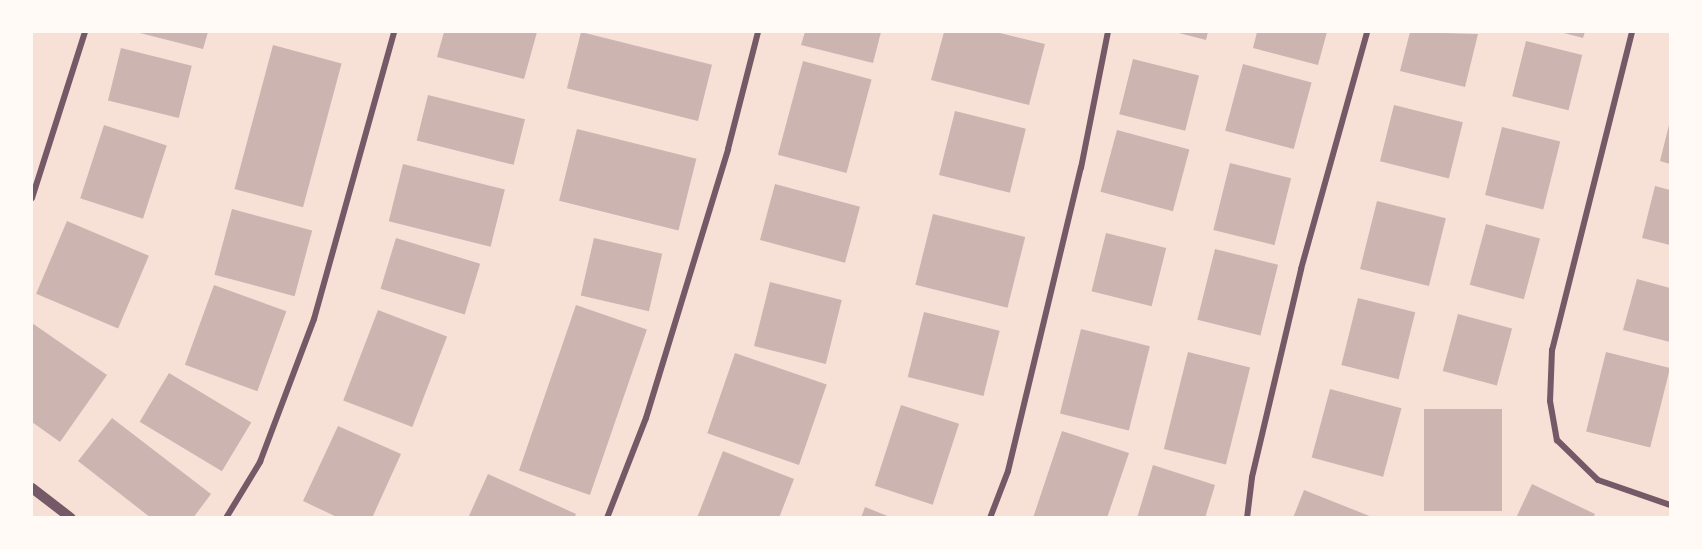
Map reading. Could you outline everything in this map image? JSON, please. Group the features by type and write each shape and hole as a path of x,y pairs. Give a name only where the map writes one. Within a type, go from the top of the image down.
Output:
{"street":[{"path":"32,198 85,32"},
{"path":"226,518 260,462 314,319 394,32"},
{"path":"607,518 646,418 728,149 758,32"},
{"path":"990,518 1008,471 1081,168 1108,32"},
{"path":"1247,518 1252,477 1301,269 1367,32"},
{"path":"1632,32 1552,350 1550,401 1557,440 1598,480 1671,505"},
{"path":"32,488 71,518"}],"building":[{"path":"136,32 208,32 203,49"},
{"path":"444,32 537,32 524,79 437,57"},
{"path":"581,32 712,65 698,121 567,88"},
{"path":"805,32 881,32 873,63 801,45"},
{"path":"944,32 996,32 1045,44 1029,105 931,80"},
{"path":"1175,32 1208,32 1206,40"},
{"path":"1257,32 1327,32 1318,65 1253,48"},
{"path":"1410,32 1478,34 1465,87 1400,71"},
{"path":"1560,32 1585,32 1583,38"},
{"path":"1526,41 1582,55 1568,110 1512,96"},
{"path":"273,45 342,63 303,207 234,189"},
{"path":"121,48 192,66 179,118 108,100"},
{"path":"1133,59 1199,75 1185,131 1119,114"},
{"path":"803,61 872,79 846,173 778,155"},
{"path":"1243,64 1312,82 1294,149 1225,131"},
{"path":"428,95 525,119 514,165 417,141"},
{"path":"1394,105 1463,122 1449,178 1380,161"},
{"path":"955,111 1026,129 1010,193 939,175"},
{"path":"1670,121 1670,164 1660,161"},
{"path":"104,125 167,145 143,219 80,198"},
{"path":"1502,127 1560,142 1543,209 1485,195"},
{"path":"577,129 696,159 678,231 559,201"},
{"path":"1117,130 1189,149 1173,211 1100,192"},
{"path":"1230,163 1291,178 1274,245 1213,230"},
{"path":"403,164 505,189 491,247 389,221"},
{"path":"775,184 860,207 845,263 760,240"},
{"path":"1655,186 1670,190 1670,245 1642,238"},
{"path":"1377,201 1446,218 1429,286 1360,269"},
{"path":"232,209 312,230 295,296 214,275"},
{"path":"933,214 1025,237 1008,308 915,285"},
{"path":"67,221 149,256 118,328 36,294"},
{"path":"1486,224 1540,238 1524,299 1470,285"},
{"path":"1106,233 1166,248 1152,306 1091,291"},
{"path":"396,238 480,264 465,314 381,289"},
{"path":"594,238 662,254 649,311 581,295"},
{"path":"1215,249 1278,265 1260,336 1197,320"},
{"path":"1637,279 1670,288 1670,342 1623,330"},
{"path":"770,282 842,300 826,364 754,346"},
{"path":"214,285 286,311 257,391 185,365"},
{"path":"1358,298 1415,312 1399,379 1341,365"},
{"path":"576,305 647,329 590,495 519,470"},
{"path":"378,310 447,337 412,427 343,401"},
{"path":"924,312 1000,331 983,396 908,377"},
{"path":"1458,314 1512,328 1497,385 1443,371"},
{"path":"32,323 107,375 60,442 32,422"},
{"path":"1081,329 1150,346 1129,431 1060,413"},
{"path":"1188,352 1250,367 1226,465 1164,449"},
{"path":"1606,352 1670,368 1650,448 1586,432"},
{"path":"735,353 827,385 799,465 707,433"},
{"path":"169,373 251,422 222,471 140,422"},
{"path":"1330,389 1401,408 1383,477 1312,458"},
{"path":"901,405 959,424 933,505 875,486"},
{"path":"1424,409 1502,409 1502,511 1424,511"},
{"path":"112,418 211,494 193,518 151,518 78,461"},
{"path":"338,426 401,454 372,518 339,518 303,501"},
{"path":"1062,431 1129,453 1107,518 1033,518"},
{"path":"723,451 794,479 779,518 697,518"},
{"path":"1153,465 1215,485 1205,518 1137,518"},
{"path":"488,474 576,514 574,518 468,518"},
{"path":"1532,484 1595,514 1593,518 1516,518"},
{"path":"1304,490 1372,517 1372,518 1293,518"},
{"path":"865,507 890,517 890,518 861,518"}]}
